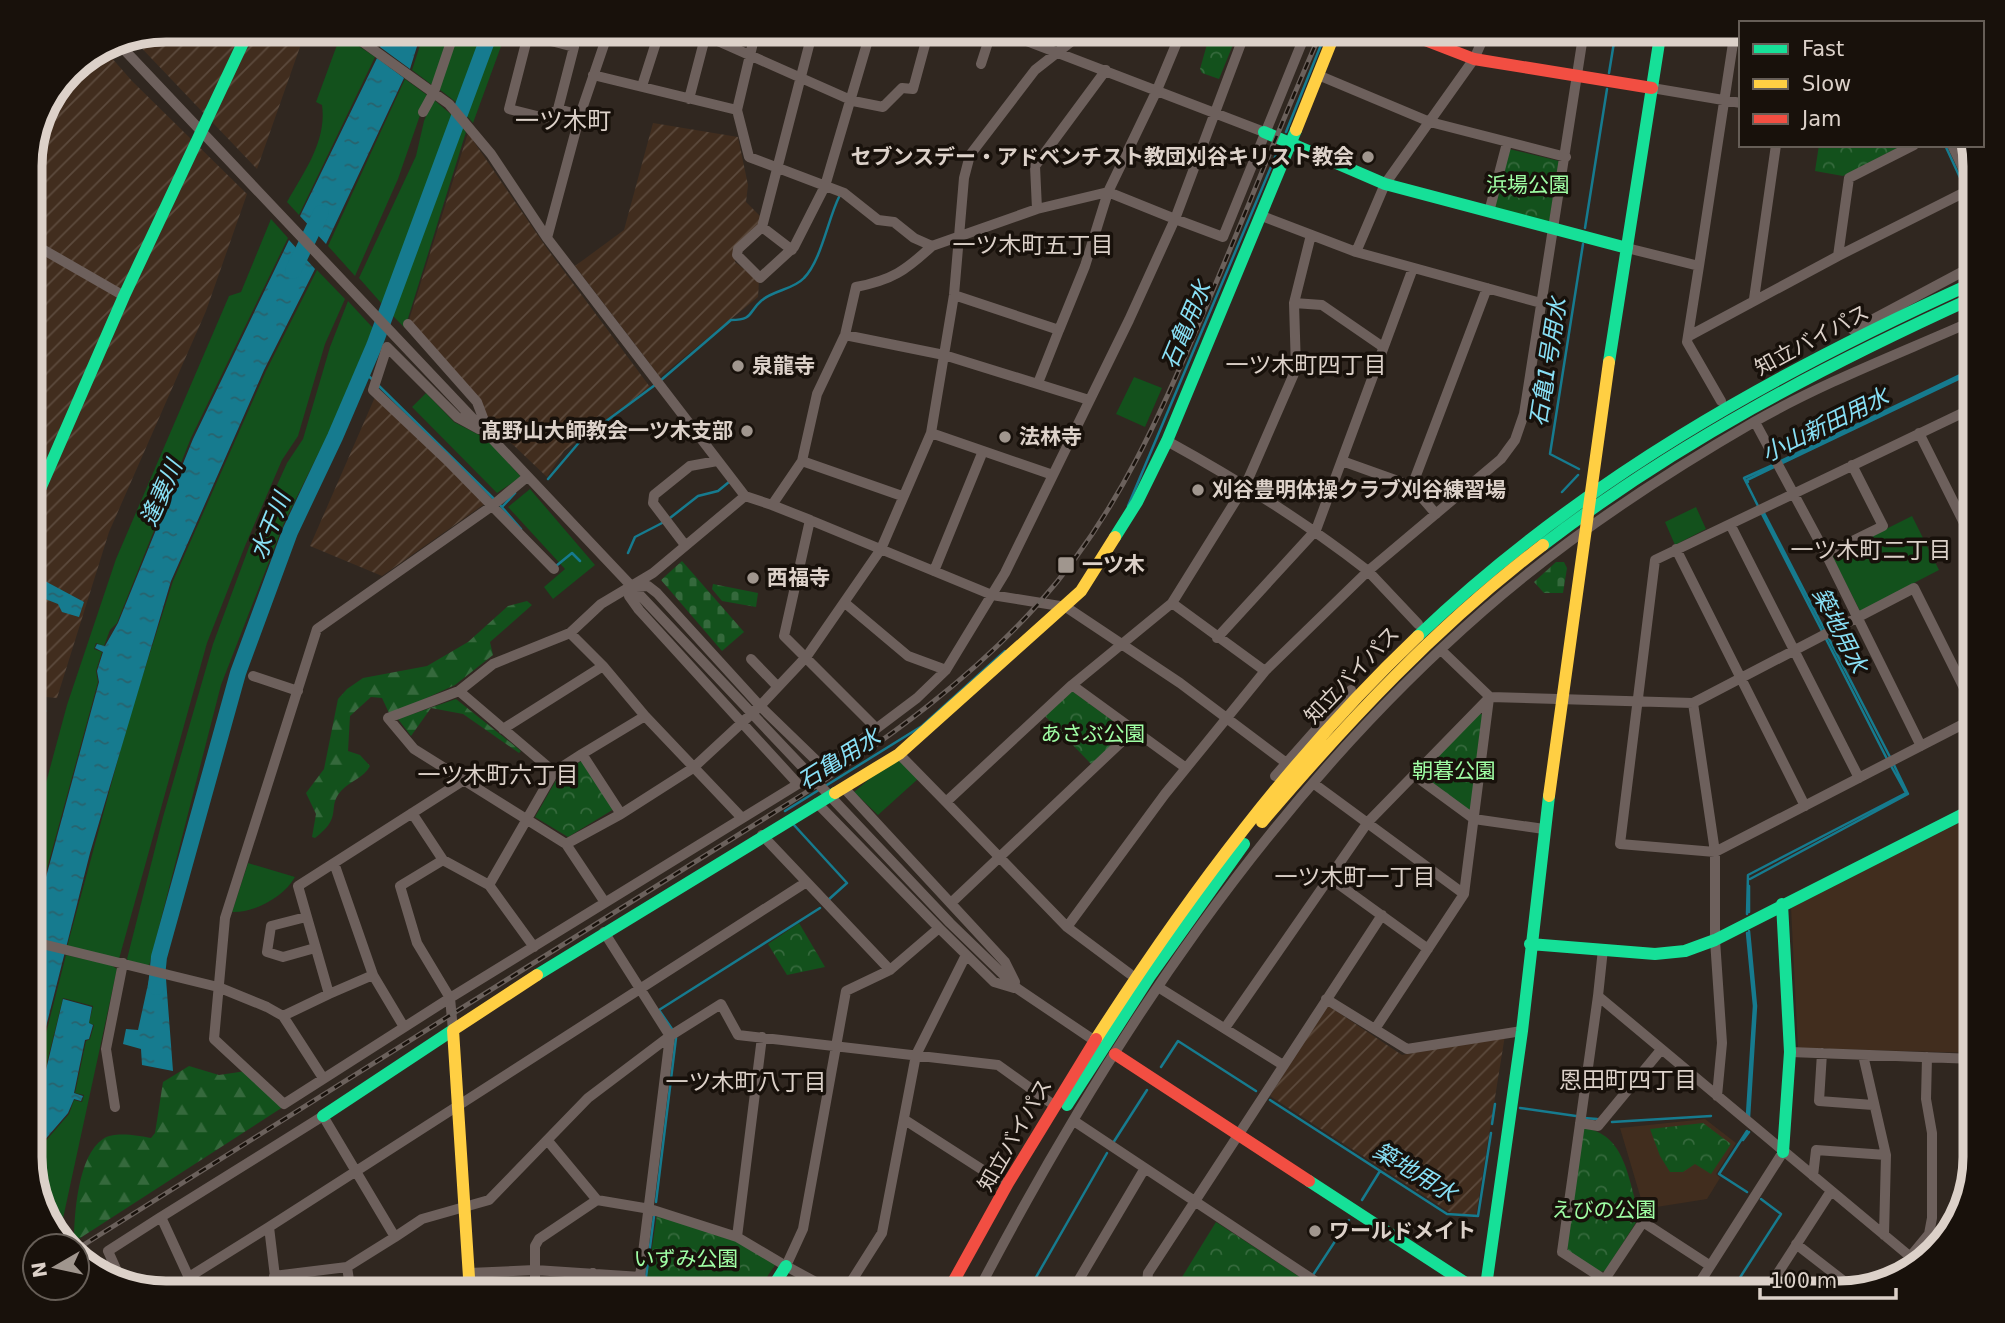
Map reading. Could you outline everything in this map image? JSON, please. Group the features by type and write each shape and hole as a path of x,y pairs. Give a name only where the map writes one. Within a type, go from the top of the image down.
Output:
{"main road":[{"path":"42,484 124,296 243,42"},
{"path":"323,1116 604,932 899,754 1066,607 1098,567 1137,502 1167,442 1331,42"},
{"path":"1431,42 1474,59 1652,88"},
{"path":"1485,1281 1522,1031 1544,829 1590,487 1659,42"},
{"path":"1264,132 1385,184 1628,248"},
{"path":"1885,323 1963,279"},
{"name":"知立バイパス","path":"951,1281 1051,1110 1198,883 1276,785 1338,715 1442,612 1562,513 1616,475 1723,409 1885,323 1963,287"},
{"name":"知立バイパス","path":"968,1281 1067,1106 1150,976 1206,894 1253,833 1345,725 1452,620 1580,517 1722,426 1813,373 1963,302"},
{"path":"1909,326 1941,320 1963,310"},
{"path":"1530,944 1655,954 1685,951 1715,940 1963,814"},
{"path":"1782,904 1790,1052 1783,1152"},
{"path":"453,1030 469,1281"},
{"path":"1115,1054 1465,1281"},
{"path":"777,1281 786,1266"}],"street":[{"path":"363,42 449,104 491,154 547,238 745,496 992,595 1066,607 1123,644 1285,762"},
{"path":"423,112 434,92 451,42"},
{"path":"526,42 509,109 545,118 558,109 573,47 554,42"},
{"path":"547,238 580,115 605,42"},
{"path":"642,86 656,42"},
{"path":"689,99 704,42"},
{"path":"725,42 853,102 883,107 902,88 913,89 926,42"},
{"path":"753,42 737,110 749,157 844,193 878,220 894,222 914,238 932,246"},
{"path":"810,42 762,227 738,249 737,256 760,278 792,250 825,186 853,102 868,42"},
{"path":"981,64 988,42"},
{"path":"1039,42 1264,132"},
{"path":"566,844 621,814 694,768 760,706 807,656 881,549 931,433 954,295 964,178 970,155 1018,89 1035,70 1071,42"},
{"path":"1038,383 1085,266 1108,192 1177,42"},
{"path":"632,587 648,586 657,593 760,706 824,768 917,698 946,670 992,595 1089,400 1175,219 1241,42"},
{"path":"772,505 802,461 817,394 845,335 856,287 886,281 905,270 932,246 1037,209 1108,192 1223,237 1302,42"},
{"path":"1356,252 1385,184 1474,59 1482,42"},
{"path":"1067,927 1186,768 1265,671 1368,571 1501,459 1515,440 1524,414 1582,42"},
{"path":"1721,401 1688,342 1733,42"},
{"path":"124,49 950,923 1018,989 1115,1054"},
{"path":"1037,209 1035,166 1106,70"},
{"path":"593,75 737,110"},
{"path":"1318,75 1430,122 1566,157"},
{"path":"1652,88 1739,103"},
{"path":"558,109 580,115"},
{"path":"1489,212 1507,143"},
{"path":"1754,299 1776,147"},
{"path":"1838,256 1849,178 1910,147"},
{"path":"1953,147 1963,168"},
{"path":"1689,336 1754,299 1963,195"},
{"path":"1262,216 1356,252 1541,303"},
{"path":"762,227 792,250"},
{"path":"946,802 1072,685 1172,603 1245,484 1296,369 1294,303 1311,235"},
{"path":"1628,248 1699,266"},
{"path":"42,249 124,296"},
{"path":"1217,638 1316,530 1413,268"},
{"path":"950,1281 1003,1183 1130,974 1190,886 1285,762 1359,681 1480,569 1590,487 1721,401 1963,271"},
{"path":"1412,486 1487,288"},
{"path":"954,295 1059,330"},
{"path":"1294,303 1322,305 1383,347"},
{"path":"408,324 477,402 489,434"},
{"path":"982,1281 1074,1121 1158,987 1237,874 1313,782 1376,713 1484,611 1586,531 1654,484 1755,422 1830,382 1963,325"},
{"path":"845,335 944,355 1089,400"},
{"path":"489,434 457,417 387,347 373,390 554,569"},
{"path":"1963,413 1731,526 1655,560 1620,844 1715,852 1963,724"},
{"path":"1755,422 1826,554 1921,746"},
{"path":"931,433 1050,474"},
{"path":"1919,433 1963,521"},
{"path":"1167,442 1245,484 1316,530 1368,571 1418,624"},
{"path":"934,570 983,451"},
{"path":"685,545 653,503 654,495 690,466 717,461"},
{"path":"802,461 902,496"},
{"path":"1342,461 1412,486 1436,514"},
{"path":"1826,554 1883,526 1852,465"},
{"path":"527,477 492,506 317,629 225,918 214,1039 284,1104 604,901 798,784 639,610 629,596 632,587"},
{"path":"604,901 566,844 414,749 388,718 459,691 493,664 570,633 601,604 632,587 745,496"},
{"path":"810,520 784,636 807,656 876,728"},
{"path":"1731,526 1860,778"},
{"path":"1676,549 1805,806"},
{"path":"1441,650 1490,697 1693,703 1914,588 1963,686"},
{"path":"845,603 908,656 946,670"},
{"path":"1172,603 1265,671"},
{"path":"570,633 742,818"},
{"path":"751,659 778,687"},
{"path":"503,729 603,666"},
{"path":"253,676 298,691"},
{"path":"1072,685 1186,768"},
{"path":"459,691 554,772"},
{"path":"1225,1028 1368,822 1490,697"},
{"path":"1375,1029 1464,894 1490,697"},
{"path":"1693,703 1715,852 1715,940 1722,1044 1717,1096"},
{"path":"489,885 554,772 645,716"},
{"path":"951,903 998,857 1073,791 1134,730"},
{"path":"582,754 621,814"},
{"path":"899,754 1067,927 1130,974"},
{"path":"1413,775 1474,820 1544,829"},
{"path":"329,994 298,886 464,780"},
{"path":"1313,782 1464,894"},
{"path":"844,788 1005,962 1018,989"},
{"path":"817,803 965,957 995,982 1018,989"},
{"path":"412,813 443,860 489,885 534,947"},
{"path":"762,835 890,970"},
{"path":"443,860 400,886 417,943 450,998 453,1030"},
{"path":"334,863 373,975 404,1027"},
{"path":"1331,878 1427,949"},
{"path":"189,1277 458,1108 805,883"},
{"path":"1147,1281 1148,1273 1382,915"},
{"path":"306,917 271,926 267,952 283,957 315,948"},
{"path":"786,1266 803,1229 845,991 890,970 939,928"},
{"path":"604,932 670,1036 640,1281"},
{"path":"42,944 218,988 283,1016 323,1078"},
{"path":"1603,949 1562,1252 1608,1281"},
{"path":"852,1281 882,1233 916,1055 965,957"},
{"path":"114,1107 106,1049 123,963"},
{"path":"283,1016 373,975"},
{"path":"1158,987 1283,1065"},
{"path":"1598,996 1660,1051 1910,1257 1928,1234 1933,1218 1932,1133 1926,1099 1927,1057"},
{"path":"1326,999 1407,1049 1522,1031"},
{"path":"274,1276 347,1267 422,1219 489,1200 588,1098 670,1036 720,1004 738,1035 834,1043 998,1065 1051,1103"},
{"path":"737,1237 762,1037"},
{"path":"1580,1123 1598,1126 1660,1051"},
{"path":"1790,1052 1963,1058"},
{"path":"1822,1053 1819,1101 1873,1105"},
{"path":"1863,1055 1886,1155 1884,1235"},
{"path":"117,1270 108,1251 215,1180 323,1116 395,1237"},
{"path":"905,1120 1003,1183"},
{"path":"1074,1121 1314,1281"},
{"path":"548,1140 597,1200 650,1209 737,1237 814,1281"},
{"path":"1813,1176 1816,1150 1886,1155"},
{"path":"1700,1281 1783,1152"},
{"path":"1079,1281 1145,1168"},
{"path":"1773,1281 1831,1191"},
{"path":"535,1281 535,1246 539,1239 597,1200"},
{"path":"161,1217 191,1281"},
{"path":"1605,1279 1643,1222 1709,1265"},
{"path":"269,1227 275,1281"},
{"path":"1796,1244 1842,1281"},
{"path":"347,1267 349,1281"},
{"path":"469,1273 535,1270 641,1277"},
{"path":"593,1273 593,1281"}],"shaded area":[{"path":"166,42 302,42 257,169 139,45"},
{"path":"110,56 247,194 206,311 109,532 57,698 42,697 42,158 51,118 63,97 78,78"},
{"path":"653,123 738,137 748,185 746,202 762,218 760,225 735,251 735,262 759,281 758,297 660,377 575,266 624,230"},
{"path":"468,133 546,247 650,387 564,451 547,477 488,421 409,320"},
{"path":"375,397 486,503 382,576 310,546"},
{"path":"1963,821 1963,1053 1798,1048 1791,908"},
{"path":"1327,1005 1402,1055 1505,1035 1476,1216 1454,1215 1270,1096"},
{"path":"1705,1119 1736,1143 1716,1174 1720,1178 1707,1199 1644,1209 1620,1128"}],"green space":[{"path":"338,42 353,42 375,57 299,215 287,202 318,144 323,118 322,105 316,102"},
{"path":"421,42 447,42 432,85 412,70"},
{"path":"455,42 480,42 457,103 439,89"},
{"path":"493,42 503,42 473,123 466,115"},
{"path":"1208,42 1234,42 1219,79 1202,73 1200,69"},
{"path":"405,79 427,95 398,179 355,276 328,246"},
{"path":"433,99 453,116 382,304 359,278 416,156 424,121"},
{"path":"461,126 466,132 405,328 393,316"},
{"path":"1819,147 1899,147 1843,176 1815,171"},
{"name":"浜場公園","path":"1509,149 1559,161 1549,223 1494,209"},
{"path":"271,219 288,238 191,438 117,623 110,630 104,646 96,643 94,649 102,652 96,671 98,682 42,887 42,798 67,705 116,559 229,296 241,292"},
{"path":"317,270 345,299 325,344 298,436 282,460 207,643 119,959 67,947 130,715 173,581 266,371"},
{"path":"348,301 373,328 335,420 284,523 221,685 149,966 130,963 127,959 163,817 213,644 249,547 287,463 303,439 330,347"},
{"path":"1134,377 1162,388 1145,427 1116,414"},
{"path":"426,393 454,422 487,439 521,477 497,493 412,407"},
{"path":"530,489 595,565 553,599 544,587 565,569 508,507"},
{"path":"1696,507 1706,529 1675,545 1665,522"},
{"path":"1912,516 1939,570 1860,611 1832,556"},
{"path":"682,561 744,632 722,651 661,580"},
{"path":"1556,562 1564,562 1567,568 1563,593 1544,593 1534,582"},
{"path":"713,584 758,593 756,607 722,601 712,589"},
{"path":"527,601 532,605 490,642 493,655 455,685 389,713 382,698 371,697 350,716 348,751 360,755 370,766 364,774 341,791 329,824 315,838 312,837 316,814 306,793 324,769 338,699 347,689 363,678 427,666 468,642 508,606"},
{"name":"あさぶ公園","path":"1072,691 1127,731 1092,765 1045,716"},
{"path":"456,699 521,751 519,753 463,714 431,708 411,736 398,719"},
{"name":"朝暮公園","path":"1479,713 1483,715 1471,809 1467,810 1420,774"},
{"path":"898,755 919,778 878,815 854,792"},
{"path":"583,760 614,809 568,837 535,817 559,775"},
{"path":"248,863 295,877 284,891 259,907 232,912"},
{"path":"799,923 825,967 787,975 768,944"},
{"path":"66,955 111,965 117,969 62,1224 51,1205 46,1189 42,1145 69,1114 74,1100 82,1102 84,1095 75,1093 86,1041 90,1039 94,1025 89,1023 93,1006 63,998 42,1083 42,1049"},
{"path":"189,1066 219,1075 246,1071 283,1107 89,1232 74,1232 79,1186 88,1158 95,1147 103,1139 114,1135 151,1138 155,1133 163,1082"},
{"path":"1703,1123 1731,1144 1711,1174 1695,1164 1683,1172 1670,1172 1660,1156 1650,1129"},
{"name":"えびの公園","path":"1583,1128 1597,1132 1617,1149 1628,1174 1640,1216 1605,1271 1600,1272 1568,1251 1567,1245"},
{"name":"いずみ公園","path":"657,1215 734,1238 777,1262 764,1281 647,1281"},
{"path":"1216,1222 1306,1281 1180,1281"}],"water":[{"path":"382,42 418,42 410,69 380,47"},
{"path":"377,58 404,78 326,244 300,216"},
{"path":"289,240 315,269 264,370 171,581 90,853 42,1043 42,892 99,682 97,671 103,652 95,648 97,644 105,646 118,623 193,439"},
{"path":"42,579 84,602 79,617 62,612 58,604 42,598"},
{"path":"150,975 166,979 173,1071 142,1065 141,1049 123,1044 126,1029 138,1030"},
{"path":"63,999 92,1007 89,1023 93,1025 89,1039 85,1040 74,1093 83,1096 81,1101 74,1099 68,1113 42,1143 42,1087"}],"waterway":[{"name":"水干川","path":"156,987 159,957 238,673 290,532 374,346 487,42"},
{"name":"石亀用水","path":"1286,132 1322,42"},
{"name":"石亀1号用水","path":"1609,73 1614,42"},
{"name":"石亀1号用水","path":"1585,228 1607,89"},
{"name":"築地用水","path":"1946,147 1963,184"},
{"name":"石亀用水","path":"1128,506 1279,148"},
{"path":"660,381 731,320 744,319 766,297 804,278 820,251 839,197"},
{"name":"逢妻川","path":"293,271 321,213"},
{"name":"石亀1号用水","path":"1579,469 1550,454 1583,244"},
{"path":"363,371 373,380"},
{"name":"築地用水","path":"1779,462 1963,374"},
{"name":"築地用水","path":"1748,482 1747,480 1963,377"},
{"path":"378,385 495,500"},
{"path":"548,479 582,439 655,385"},
{"name":"築地用水","path":"1758,506 1744,478 1773,465"},
{"name":"石亀1号用水","path":"1562,492 1578,475"},
{"path":"670,518 698,496 718,491 729,482"},
{"path":"502,507 515,493"},
{"path":"500,505 521,529"},
{"name":"築地用水","path":"1761,512 1822,631"},
{"name":"築地用水","path":"1764,513 1825,631"},
{"path":"628,553 635,537 664,522"},
{"path":"556,566 572,553 580,561"},
{"name":"築地用水","path":"1825,637 1887,759"},
{"name":"築地用水","path":"1828,637 1891,759"},
{"name":"石亀用水","path":"785,811 922,726 1005,651"},
{"path":"42,723 45,711"},
{"name":"築地用水","path":"1747,914 1748,875 1906,793 1890,764"},
{"name":"築地用水","path":"1750,879 1908,794 1894,765"},
{"name":"石亀用水","path":"794,825 847,883 827,901"},
{"name":"築地用水","path":"1749,886 1749,912"},
{"name":"石亀用水","path":"672,1029 659,1010 820,908"},
{"name":"築地用水","path":"1749,931 1756,1006 1749,1117"},
{"name":"築地用水","path":"1747,933 1754,1006 1747,1115"},
{"name":"石亀用水","path":"656,1202 676,1038"},
{"name":"築地用水","path":"1161,1067 1178,1041 1256,1091"},
{"name":"築地用水","path":"1113,1143 1147,1090"},
{"name":"築地用水","path":"1270,1100 1447,1214 1478,1216 1491,1133"},
{"name":"築地用水","path":"1492,1124 1495,1104"},
{"name":"築地用水","path":"1520,1108 1576,1116"},
{"name":"築地用水","path":"1612,1122 1711,1116"},
{"name":"築地用水","path":"1584,1118 1597,1119"},
{"name":"小山新田用水","path":"1747,1131 1719,1174 1747,1192"},
{"name":"小山新田用水","path":"1743,1140 1749,1132"},
{"name":"築地用水","path":"1034,1281 1107,1153"},
{"path":"1362,1200 1380,1171"},
{"name":"小山新田用水","path":"1738,1281 1781,1214 1761,1199"},
{"name":"石亀用水","path":"646,1281 654,1216"},
{"path":"1313,1275 1349,1220"}],"railway":[{"path":"91,1240 805,793 928,706 1013,631 1067,570 1136,461 1190,344 1317,42"}],"traffic: fast":[{"path":"42,484 124,296 243,42"},
{"path":"1609,362 1659,42"},
{"path":"1115,537 1137,502 1167,441 1296,130"},
{"path":"1264,132 1385,184 1627,248"},
{"path":"1418,636 1480,580 1545,528 1681,435 1825,354 1963,288"},
{"path":"1543,545 1645,473 1698,440 1807,379 1963,302"},
{"path":"537,975 835,793"},
{"path":"1487,1281 1522,1031 1549,796"},
{"path":"1530,944 1655,954 1685,951 1715,940 1963,814"},
{"path":"1067,1105 1150,976 1244,844"},
{"path":"1782,904 1790,1052 1783,1152"},
{"path":"323,1116 453,1030"},
{"path":"1309,1181 1463,1281"},
{"path":"777,1281 786,1266"}],"traffic: slow":[{"path":"1296,130 1331,42"},
{"path":"1549,796 1609,362"},
{"path":"835,793 899,754 1081,591 1115,537"},
{"path":"1262,822 1327,747 1395,676 1467,608 1543,545"},
{"path":"1096,1039 1168,932 1245,828 1328,729 1418,636"},
{"path":"469,1281 453,1030 537,975"}],"traffic: jam":[{"path":"1430,42 1474,59 1652,88"},
{"path":"954,1281 1008,1183 1096,1039"},
{"path":"1115,1054 1309,1181"}],"place":[{"name":"セブンスデー・アドベンチスト教団刈谷キリスト教会","path":"1368,157"},
{"name":"泉龍寺","path":"738,366"},
{"name":"髙野山大師教会一ツ木支部","path":"747,431"},
{"name":"法林寺","path":"1005,437"},
{"name":"刈谷豊明体操クラブ刈谷練習場","path":"1198,490"},
{"name":"一ツ木","path":"1066,565"},
{"name":"西福寺","path":"753,578"},
{"name":"ワールドメイト","path":"1315,1231"}],"district":[{"name":"一ツ木町","path":"563,121"},
{"name":"一ツ木町五丁目","path":"1033,245"},
{"name":"一ツ木町四丁目","path":"1306,365"},
{"name":"一ツ木町二丁目","path":"1871,550"},
{"name":"一ツ木町六丁目","path":"498,775"},
{"name":"一ツ木町一丁目","path":"1355,877"},
{"name":"恩田町四丁目","path":"1628,1080"},
{"name":"一ツ木町八丁目","path":"746,1082"}]}
